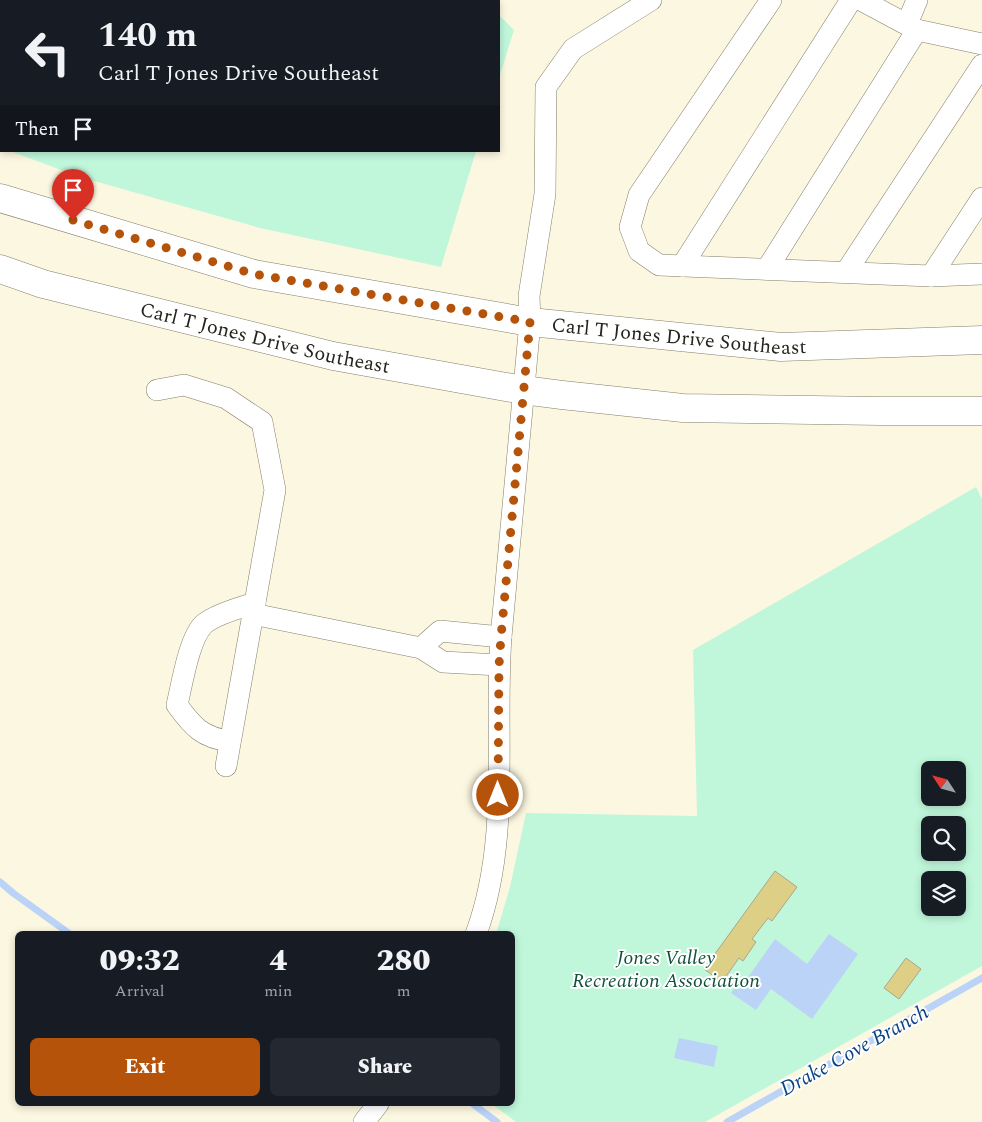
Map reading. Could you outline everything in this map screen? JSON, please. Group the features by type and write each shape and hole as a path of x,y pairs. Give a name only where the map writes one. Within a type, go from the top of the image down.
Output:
{"main road":[{"name":"Carl T Jones Drive Southeast","path":"0,198 254,274 530,322 781,348 982,340"},
{"name":"Carl T Jones Drive Southeast","path":"0,269 43,284 334,356 523,390 683,408 880,412 982,411"}],"street":[{"path":"477,931 482,918 495,858 498,825 499,666 530,322 529,296 545,194 546,87 573,49 651,0"},
{"path":"771,0 639,196 630,227 639,251 659,265 931,276 982,274"},
{"path":"682,266 851,0"},
{"path":"861,0 912,27 982,44"},
{"path":"768,269 912,27 917,0"},
{"path":"846,272 982,65"},
{"path":"931,276 982,198"},
{"path":"156,390 184,385 226,398 262,422 276,490 226,766"},
{"path":"230,741 215,739 191,725 177,705 194,637 205,623 228,612 254,609 421,648 443,662 499,666"},
{"path":"421,648 440,631 501,637"},
{"path":"364,1122 376,1106"}],"green space":[{"path":"500,16 514,30 500,75"},
{"path":"13,152 476,152 441,267 260,228 80,177"},
{"name":"Jones Valley Recreation Association","path":"976,487 982,499 982,966 705,1122 516,1122 495,1106 515,1106 515,931 497,931 510,887 526,813 697,816 693,650"}],"water":[{"path":"829,934 858,954 812,1019 771,989 756,1010 731,993 735,987 739,990 775,939 807,964"},
{"path":"679,1038 718,1046 714,1067 674,1058"}],"building":[{"path":"775,871 797,887 772,921 768,918 752,939 756,942 743,961 739,958 722,982 704,969"},
{"path":"906,958 921,969 899,999 884,988"}],"waterway":[{"path":"0,882 66,931"},
{"name":"Drake Cove Branch","path":"727,1122 982,978"},
{"path":"476,1106 497,1122"}],"route":[{"path":"73,220 254,274 530,322 499,666 498,795"}]}
